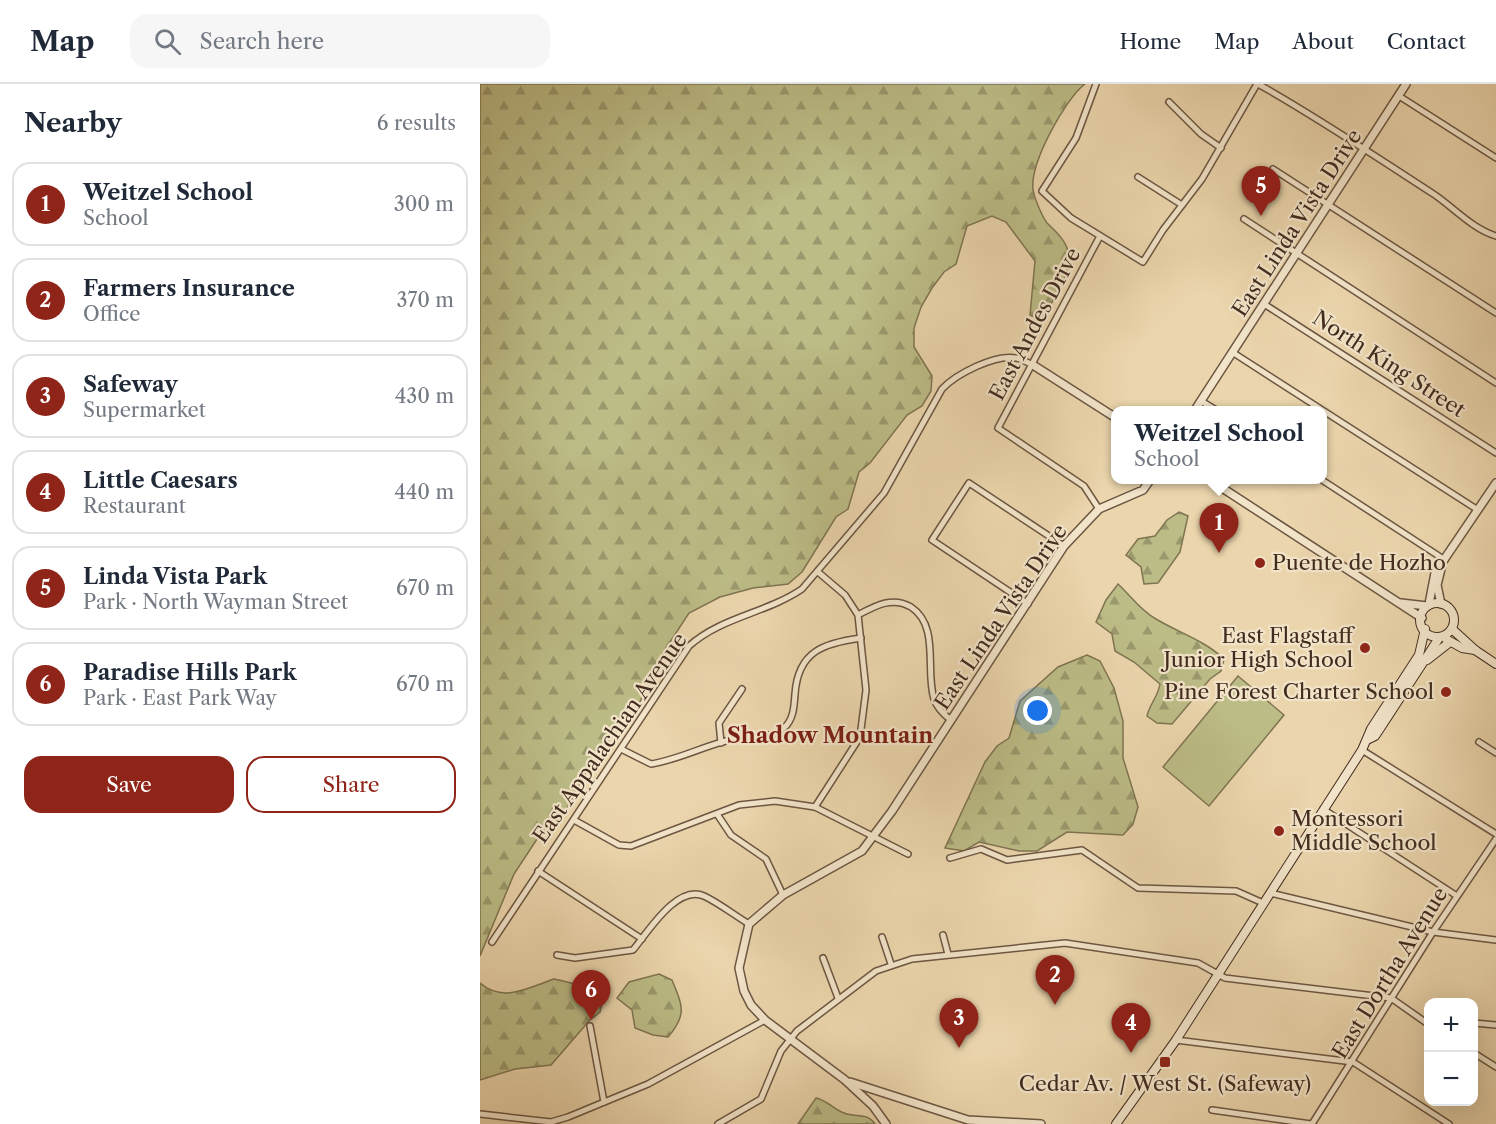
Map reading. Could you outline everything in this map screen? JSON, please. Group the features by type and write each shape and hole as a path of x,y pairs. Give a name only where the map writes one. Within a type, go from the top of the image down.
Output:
{"main road":[{"path":"1116,1124 1176,1040 1362,750 1371,729 1419,656 1425,629 1422,618 1428,605 1441,604 1451,615 1452,629 1421,665 1375,736 1368,739"},
{"path":"1425,629 1468,650 1475,650"},
{"path":"1452,629 1475,650 1496,664"},
{"path":"1421,665 1444,639"}],"street":[{"path":"1096,84 1076,138 1042,191 1071,218 1143,262 1202,179 1257,84 1309,112 1486,233 1496,236"},
{"name":"East Linda Vista Drive","path":"1198,406 1406,84"},
{"path":"1399,96 1496,158"},
{"path":"1169,102 1201,134 1221,148"},
{"path":"1273,169 1496,313"},
{"path":"1138,177 1182,205"},
{"path":"1244,219 1296,255 1496,383"},
{"name":"East Andes Drive","path":"1099,509 1084,486 998,428 1034,365 1100,236"},
{"name":"North King Street","path":"1264,304 1496,453"},
{"path":"1232,352 1316,406"},
{"name":"East Appalachian Avenue","path":"492,942 689,646 710,630 787,599 818,572 884,493 942,389 950,381 969,370 1006,358 1017,358 1034,365"},
{"path":"1034,365 1111,415"},
{"path":"1201,401 1208,406"},
{"path":"1327,413 1478,510"},
{"path":"1028,604 932,540 969,483 1064,546"},
{"path":"1327,483 1444,562"},
{"path":"1401,603 1428,605 1433,578 1496,483"},
{"name":"East Linda Vista Drive","path":"749,924 783,895 862,851 875,836 1064,546 1099,509 1143,490 1147,484"},
{"path":"1216,484 1422,618"},
{"path":"1441,604 1437,585 1444,562"},
{"path":"815,807 863,728 866,690 858,615 845,595 818,572"},
{"path":"858,615 877,605 894,602 908,605 920,615 928,632 934,699 951,720"},
{"path":"621,749 651,764 721,743 774,735 791,720 798,677 807,659 825,645 861,638"},
{"path":"721,743 719,723 742,689"},
{"path":"1479,742 1496,753"},
{"path":"1362,750 1496,834"},
{"path":"573,820 620,845 631,846 739,805 775,801 815,807 908,854"},
{"path":"1323,809 1457,896"},
{"path":"717,814 730,835 766,859 783,895"},
{"name":"East Dortha Avenue","path":"1311,1124 1353,1062 1390,998 1496,839"},
{"path":"950,858 981,849 1007,860 1082,850 1138,888 1236,891 1263,903"},
{"path":"538,871 642,939"},
{"path":"1270,892 1433,932 1496,940"},
{"path":"557,955 575,958 633,950 674,901 687,895 702,895 749,924 741,954 741,978 751,1005 765,1020 845,1080 873,1106 886,1124"},
{"path":"943,935 948,954"},
{"path":"882,937 891,964"},
{"path":"718,1124 761,1099 781,1051 790,1038 837,998 876,971 891,964 948,954 1065,943 1198,963 1225,978 1390,998 1424,1021"},
{"path":"823,958 837,998"},
{"path":"480,1114 551,1122 568,1117 667,1075 765,1020"},
{"path":"1478,1023 1496,1025"},
{"path":"590,1026 604,1102"},
{"path":"1176,1040 1353,1062 1449,1124"},
{"path":"1478,1056 1496,1067"},
{"path":"845,1080 968,1120 1041,1124"},
{"path":"1212,1110 1311,1124"},
{"path":"568,1117 572,1124"}],"green space":[{"path":"480,84 1085,84 1068,103 1050,132 1034,178 1033,189 1038,207 1047,223 1064,241 1067,248 1068,267 1051,304 1039,319 1030,315 1035,261 1006,222 992,216 967,226 956,264 944,272 932,288 921,307 914,328 914,347 932,376 931,391 922,406 907,415 870,463 859,472 848,509 836,517 802,572 788,584 753,588 720,597 689,613 666,648 635,712 596,753 564,814 552,830 537,839 514,874 480,956"},
{"path":"1179,512 1188,516 1180,552 1158,583 1144,584 1141,567 1126,555 1138,539 1155,536 1167,520"},
{"path":"1118,584 1150,615 1200,642 1224,659 1221,671 1210,679 1172,724 1157,723 1147,716 1160,684 1134,662 1115,651 1112,634 1096,622 1106,600"},
{"path":"1087,655 1100,661 1114,688 1123,721 1123,758 1138,807 1133,824 1123,835 1067,832 1037,851 1019,851 979,842 964,851 945,848 985,762 997,746 1009,738 1020,701 1058,667"},
{"path":"1238,676 1284,715 1209,806 1163,767"},
{"path":"659,974 672,980 681,1009 678,1022 668,1037 653,1035 635,1028 632,1010 617,998 629,982"},
{"path":"554,979 592,992 603,1000 600,1012 589,1021 551,1065 515,1069 480,1080 480,983 489,989 507,993"},
{"path":"816,1098 843,1113 869,1118 875,1124 798,1124"}],"place":[{"name":"Linda Vista Park","path":"1261,216"},
{"name":"Weitzel School","path":"1219,553"},
{"name":"Puente de Hozho","path":"1260,563"},
{"name":"East Flagstaff Junior High School","path":"1365,648"},
{"name":"Pine Forest Charter School","path":"1446,692"},
{"name":"Montessori Middle School","path":"1279,831"},
{"name":"Farmers Insurance","path":"1055,1005"},
{"name":"Paradise Hills Park","path":"591,1020"},
{"name":"Safeway","path":"959,1048"},
{"name":"Little Caesars","path":"1131,1053"},
{"name":"Cedar Av. / West St. (Safeway)","path":"1165,1062"}],"district":[{"name":"Shadow Mountain","path":"830,735"}]}
